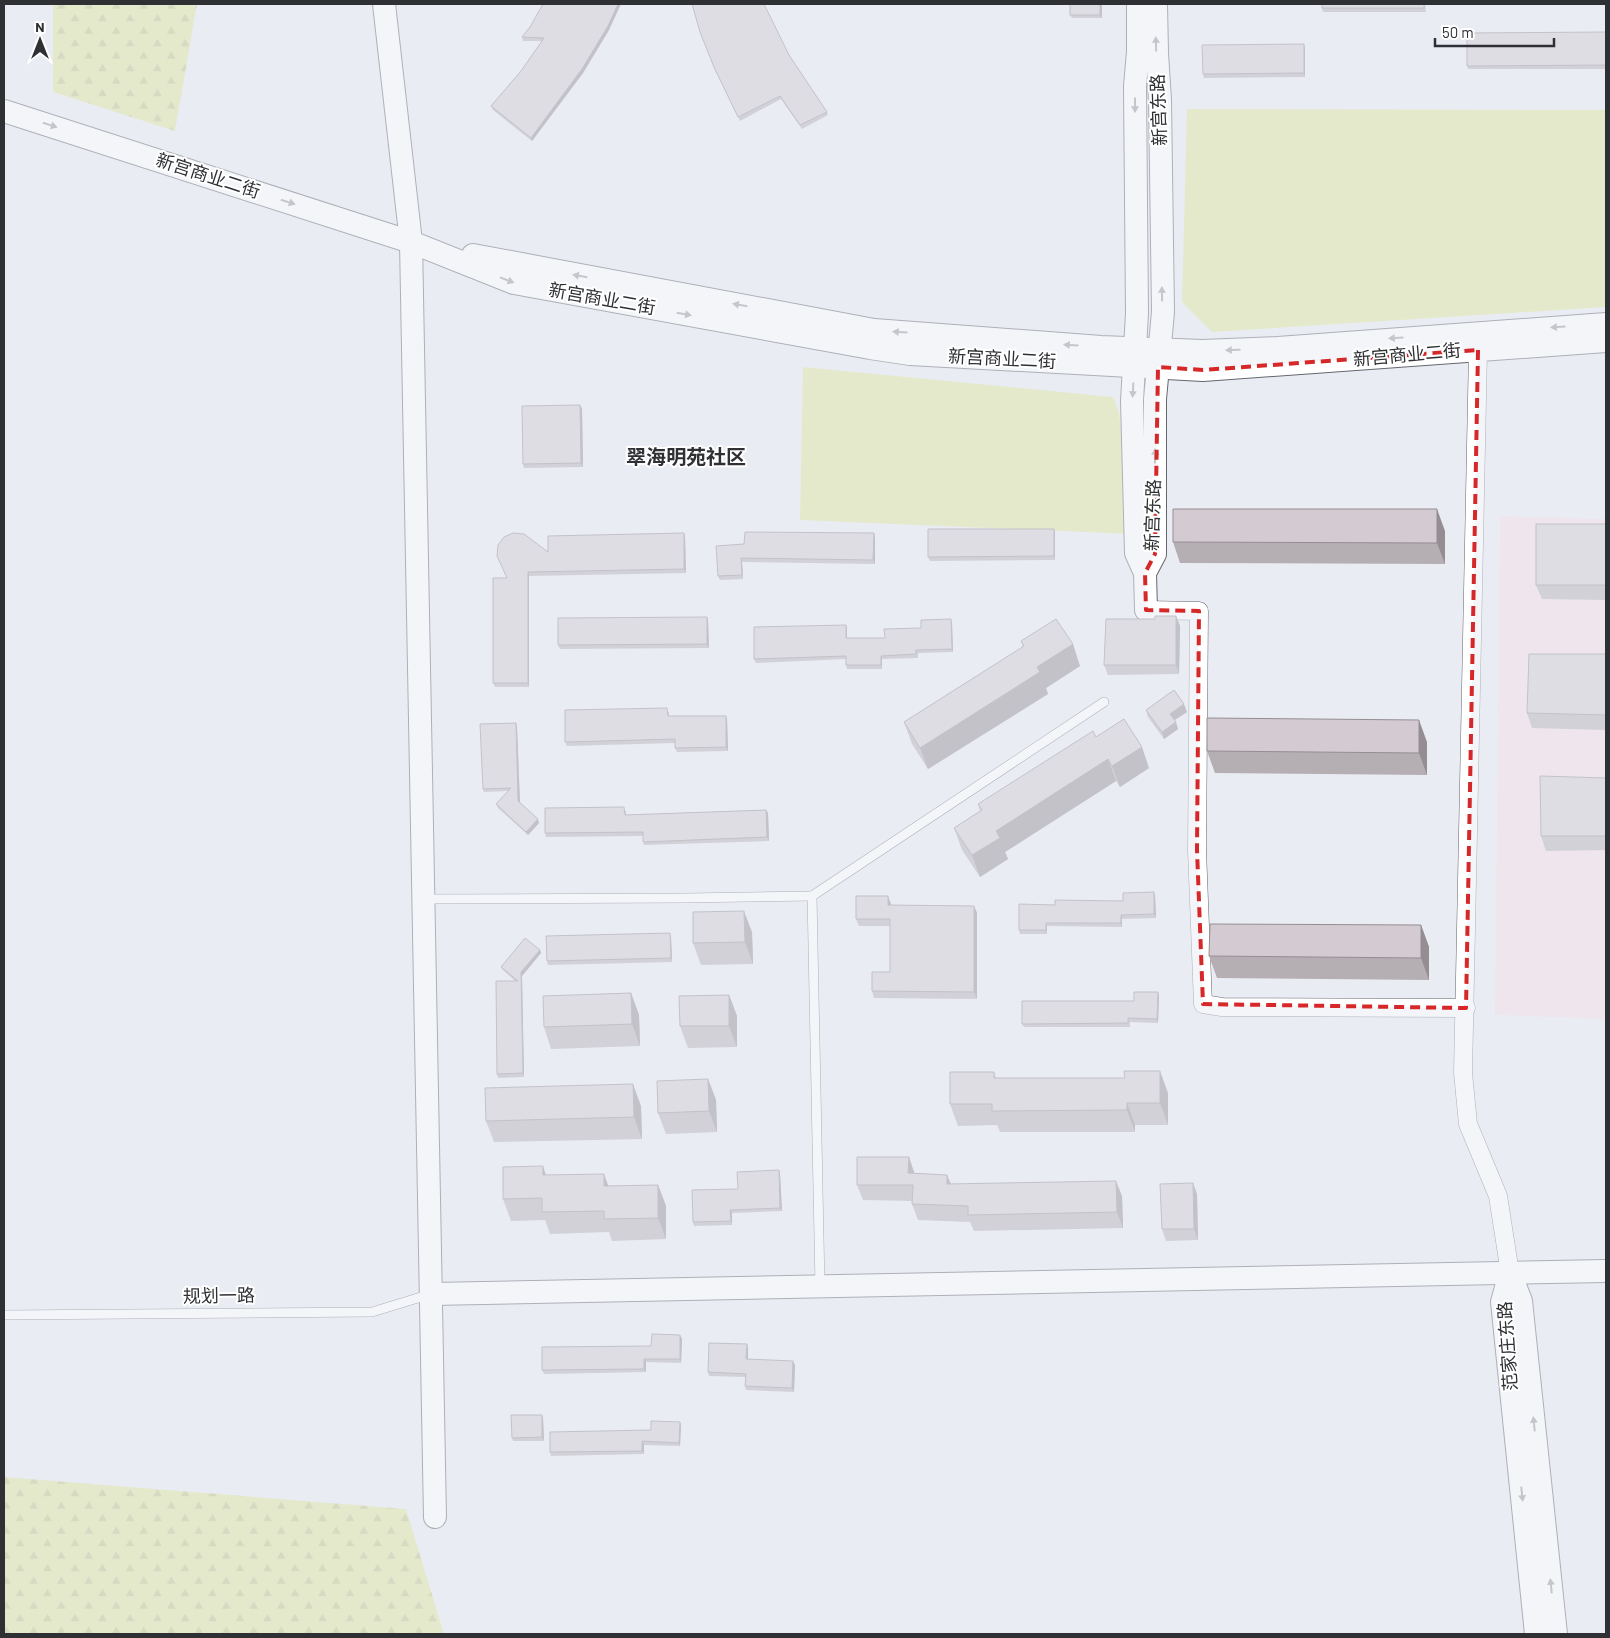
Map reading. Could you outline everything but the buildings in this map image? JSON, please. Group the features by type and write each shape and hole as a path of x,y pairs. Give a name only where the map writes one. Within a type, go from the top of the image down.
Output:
{"street":[{"path":"384,4 411,242 435,1517"},
{"name":"新宫东路","path":"1138,4 1138,52 1135,86 1137,313 1132,401 1136,553 1145,573"},
{"name":"新宫东路","path":"1145,573 1154,554 1155,399 1163,312 1160,100 1156,4"},
{"name":"新宫商业二街","path":"4,110 411,242 514,283 910,354 1159,358 1202,351 1278,348 1606,324"},
{"name":"新宫商业二街","path":"1159,358 1203,370 1606,340"},
{"path":"1478,350 1466,1008 1463,1073 1468,1124 1498,1196 1510,1272"},
{"path":"1145,573 1146,610 1199,611 1197,850 1202,1004 1222,1007 1466,1008"},
{"path":"431,1294 1606,1271"},
{"name":"范家庄东路","path":"1510,1272 1502,1302 1536,1634"},
{"name":"范家庄东路","path":"1510,1272 1521,1301 1556,1634"}],"lane":[{"path":"424,899 812,896 1104,702"},
{"path":"812,896 820,1286"},
{"name":"规划一路","path":"4,1315 372,1312 431,1294"}],"highlighted area":[{"path":"1478,350 1466,1008 1203,1004 1197,850 1199,611 1146,610 1145,573 1155,554 1158,367 1203,370"}],"shaded area":[{"path":"1500,516 1606,519 1606,1019 1495,1015"}],"green space":[{"path":"53,4 197,4 175,131 53,92"},
{"path":"1187,109 1606,110 1606,307 1212,332 1182,302"},
{"path":"803,367 1113,397 1119,412 1132,534 800,520"},
{"path":"4,1477 406,1509 444,1634 4,1634"}],"district":[{"name":"翠海明苑社区","path":"686,457"}]}
